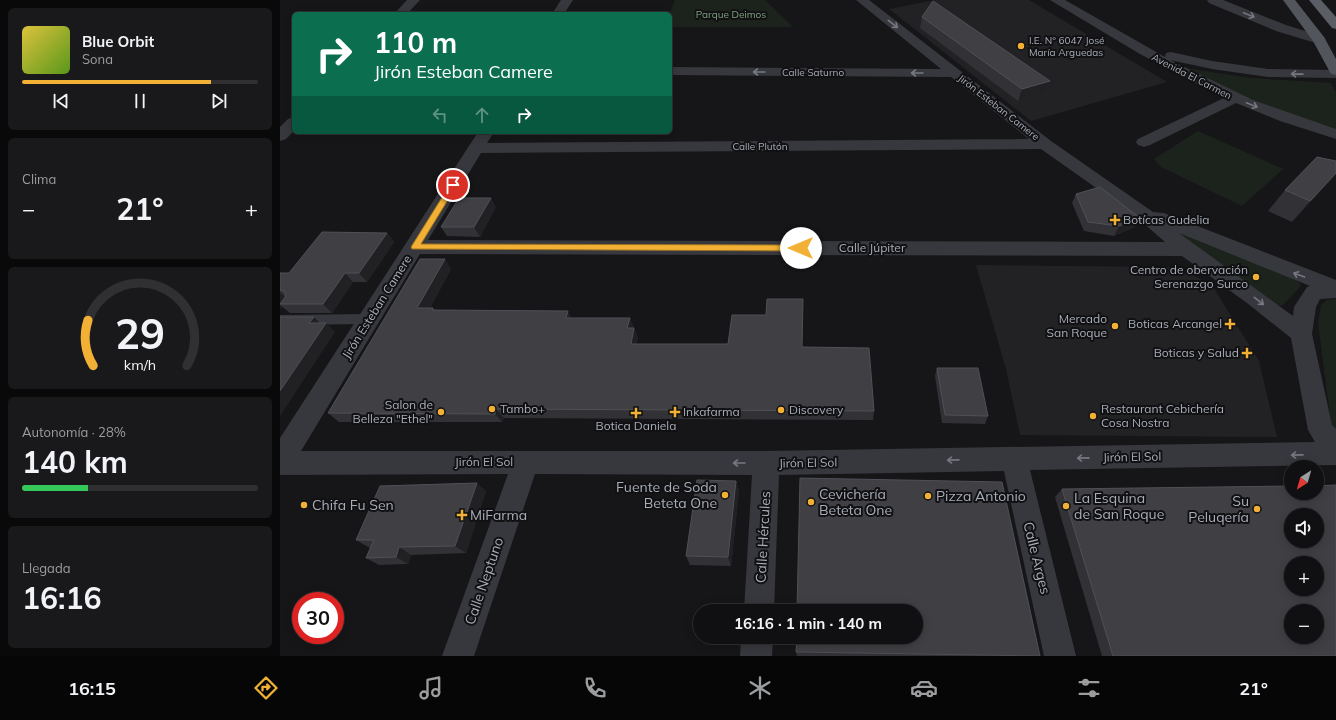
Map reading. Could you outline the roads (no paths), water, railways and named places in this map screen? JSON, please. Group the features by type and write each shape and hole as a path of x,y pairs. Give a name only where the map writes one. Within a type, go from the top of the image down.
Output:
{"highway":[{"path":"1315,0 1336,25"}],"main road":[{"path":"1289,0 1319,40 1336,71"}],"street":[{"path":"402,12 414,0"},
{"path":"559,12 567,0"},
{"name":"Jirón Esteban Camere","path":"862,0 1045,144 1139,210 1186,249 1254,297 1300,334"},
{"name":"Avenida El Carmen","path":"1056,0 1130,44 1235,98 1292,121 1336,134"},
{"path":"1213,0 1281,28 1319,40"},
{"path":"1130,44 1212,65 1268,73 1336,74"},
{"name":"Calle Saturno","path":"672,71 956,73"},
{"path":"1144,142 1235,98"},
{"path":"280,136 292,124"},
{"name":"Jirón Esteban Camere","path":"280,462 481,140"},
{"name":"Calle Plutón","path":"481,140 1045,144"},
{"name":"Jirón Esteban Camere","path":"1139,210 1280,268 1336,289"},
{"name":"Calle Júpiter","path":"415,247 1186,249"},
{"path":"1336,289 1314,292 1305,307 1300,334 1321,430 1336,447"},
{"name":"Jirón El Sol","path":"280,462 766,463 1336,453"},
{"name":"Calle Arges","path":"1014,459 1060,656"},
{"name":"Calle Neptuno","path":"458,656 526,462"},
{"name":"Calle Hércules","path":"759,604 766,463"},
{"path":"756,656 757,644"}],"lane":[{"path":"281,315 370,319"}],"place":[{"name":"I.E. N° 6047 José María Arguedas","path":"1021,46"},
{"name":"Botícas Gudelia","path":"1115,220"},
{"name":"Centro de obervación Serenazgo Surco","path":"1256,277"},
{"name":"Boticas Arcangel","path":"1230,324"},
{"name":"Mercado San Roque","path":"1115,326"},
{"name":"Boticas y Salud","path":"1247,353"},
{"name":"Tambo+","path":"492,409"},
{"name":"Discovery","path":"781,410"},
{"name":"Salon de Belleza \"Ethel\"","path":"441,412"},
{"name":"Inkafarma","path":"675,412"},
{"name":"Botica Daniela","path":"636,413"},
{"name":"Restaurant Cebichería Cosa Nostra","path":"1093,416"},
{"name":"Fuente de Soda Beteta One","path":"725,495"},
{"name":"Pizza Antonio","path":"928,496"},
{"name":"Cevichería Beteta One","path":"811,502"},
{"name":"Chifa Fu Sen","path":"304,505"},
{"name":"La Esquina de San Roque","path":"1066,506"},
{"name":"Su Peluqería","path":"1257,509"},
{"name":"MiFarma","path":"462,515"}],"park label":[{"name":"Parque Deimos","path":"731,14"}]}
